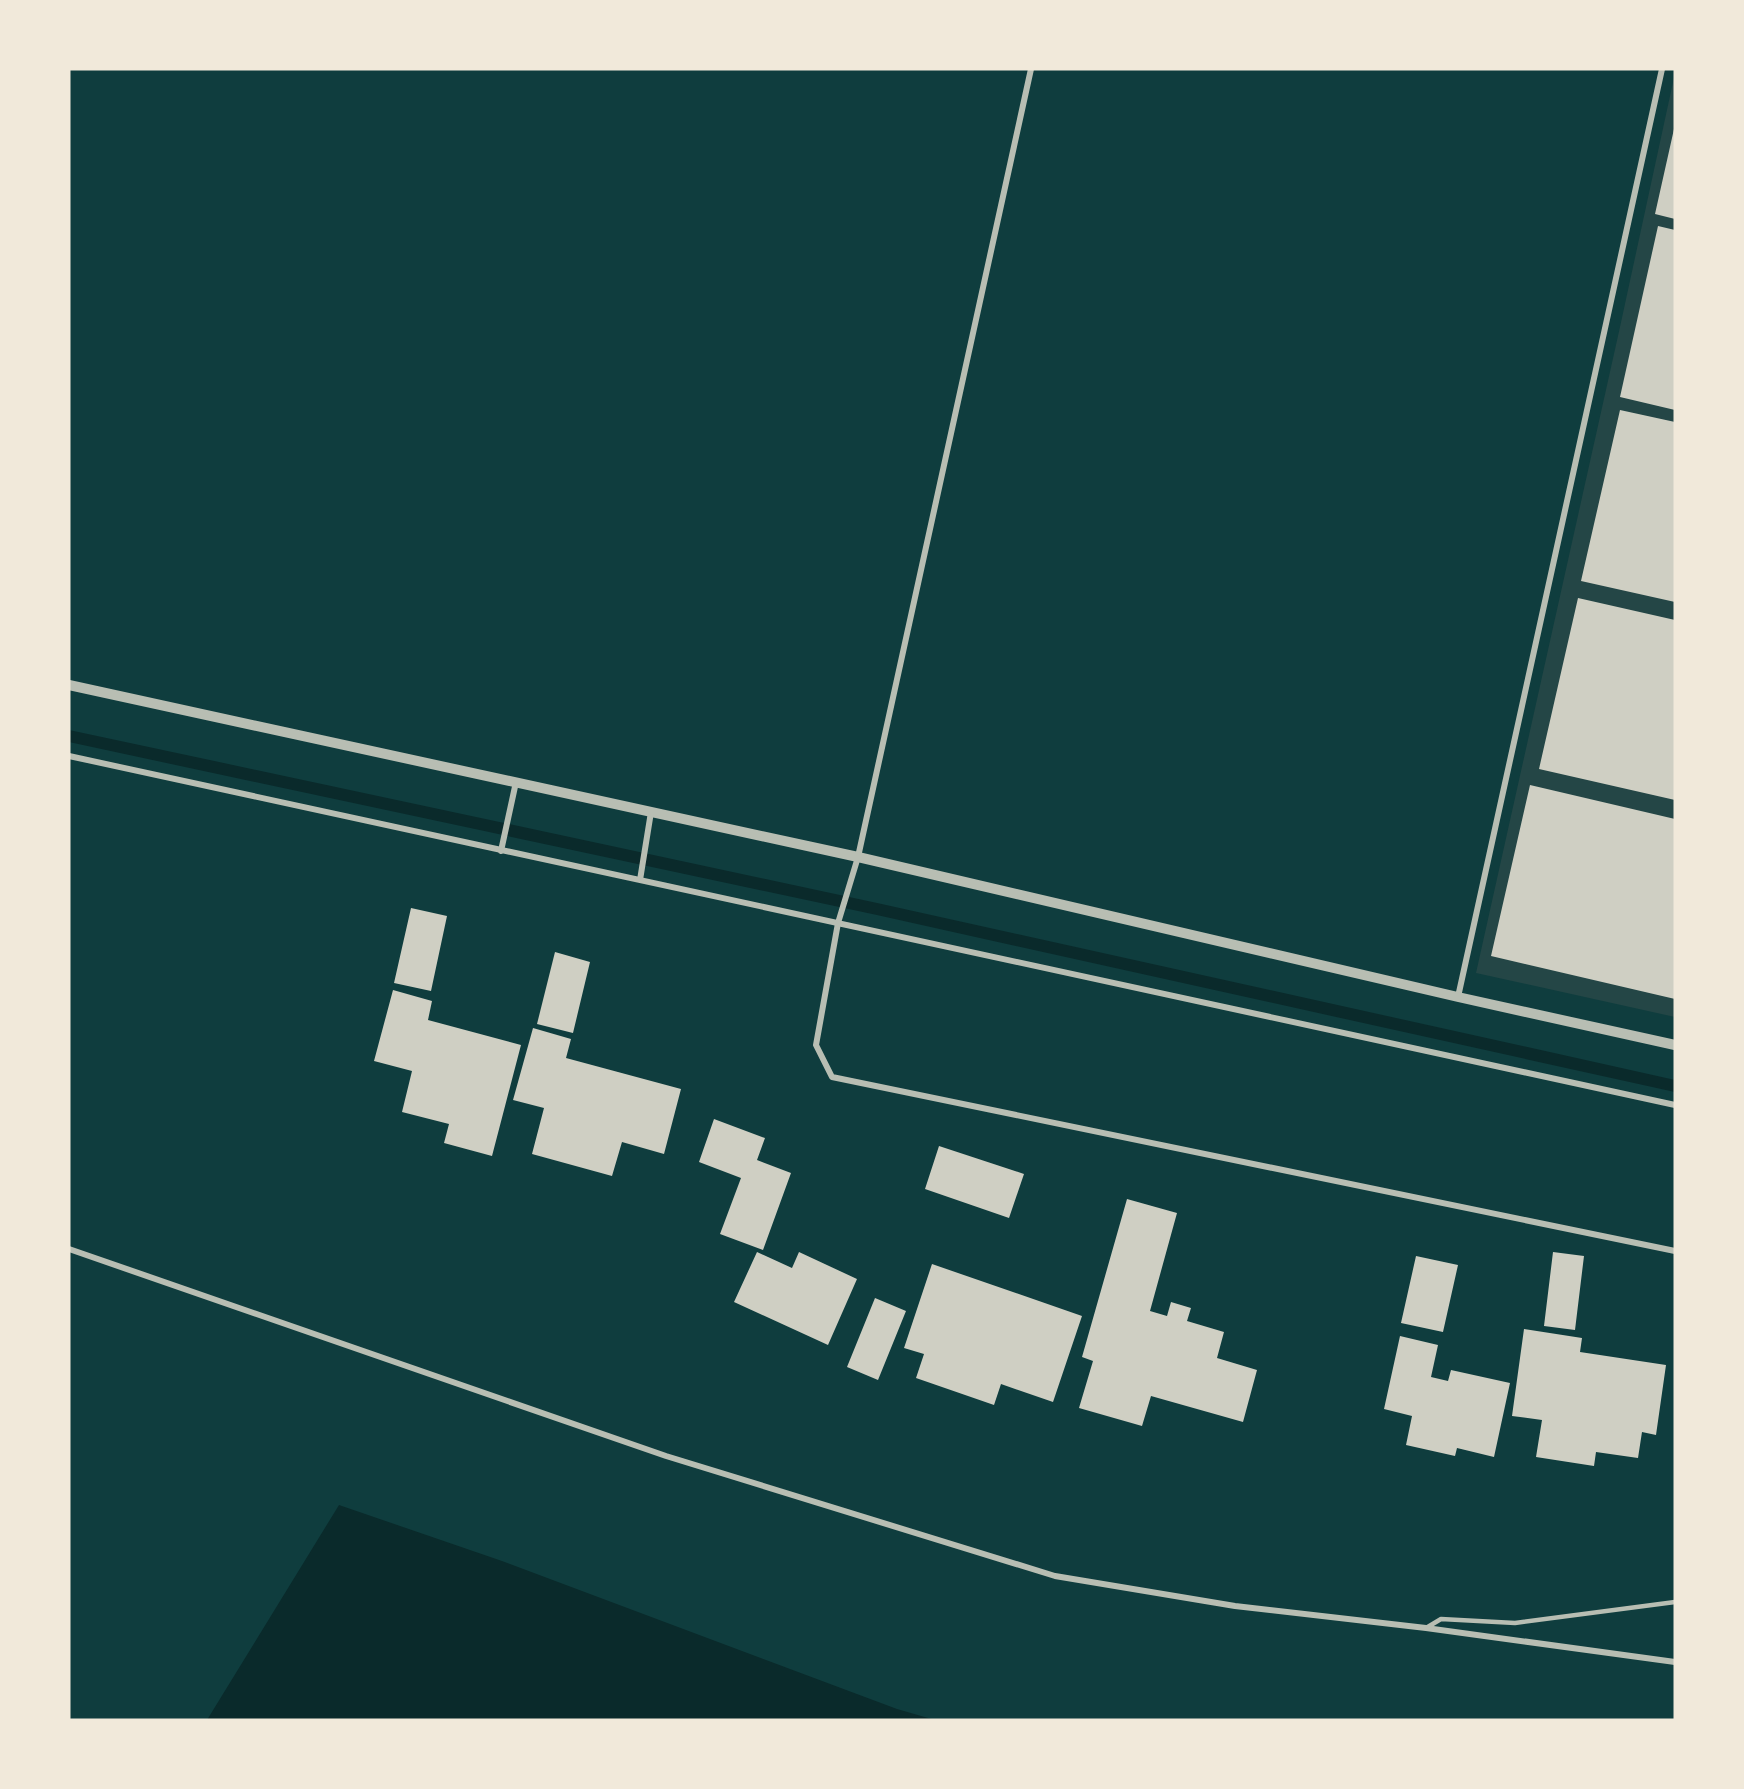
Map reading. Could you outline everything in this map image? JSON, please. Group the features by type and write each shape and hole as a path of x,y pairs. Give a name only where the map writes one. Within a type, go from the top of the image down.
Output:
{"street":[{"path":"1031,69 858,857 838,923 816,1045 832,1077 1675,1251"},
{"path":"1458,997 1662,69"},
{"path":"69,685 858,857 1458,997 1675,1045"},
{"path":"69,756 1675,1105"},
{"path":"501,851 516,782"},
{"path":"640,880 651,812"},
{"path":"69,1249 666,1456 1055,1576 1235,1606 1426,1628 1675,1662"}],"lane":[{"path":"1426,1628 1442,1619 1515,1623 1675,1602"}],"shaded area":[{"path":"1675,73 1675,1017 1476,973"},
{"path":"339,1505 502,1561 897,1709 935,1720 207,1720"}],"building":[{"path":"1675,129 1675,219 1655,214"},
{"path":"1658,226 1675,230 1675,410 1620,397"},
{"path":"1620,410 1675,422 1675,602 1581,581"},
{"path":"1578,598 1675,620 1675,800 1539,769"},
{"path":"1530,785 1675,819 1675,999 1491,956"},
{"path":"411,908 447,916 431,991 394,983"},
{"path":"555,952 590,962 573,1033 537,1024"},
{"path":"393,990 432,1001 428,1020 521,1045 492,1156 444,1143 449,1124 402,1112 412,1071 374,1061"},
{"path":"533,1028 571,1039 566,1058 681,1089 664,1154 622,1142 612,1176 532,1154 544,1108 513,1100"},
{"path":"714,1119 765,1138 757,1160 791,1173 763,1250 720,1234 741,1178 699,1162"},
{"path":"939,1146 1024,1174 1009,1218 925,1189"},
{"path":"1127,1199 1177,1213 1150,1311 1167,1316 1171,1302 1191,1308 1187,1321 1224,1332 1217,1358 1257,1370 1243,1422 1151,1396 1142,1426 1079,1408 1093,1361 1082,1357"},
{"path":"757,1252 792,1268 799,1252 857,1279 828,1345 734,1302"},
{"path":"1553,1252 1584,1256 1575,1330 1544,1326"},
{"path":"1416,1256 1458,1265 1443,1332 1401,1323"},
{"path":"932,1264 1082,1316 1053,1402 1001,1384 994,1405 916,1378 924,1354 904,1348"},
{"path":"875,1298 906,1311 878,1380 847,1367"},
{"path":"1524,1329 1582,1338 1580,1352 1666,1365 1656,1435 1642,1432 1638,1458 1596,1452 1594,1466 1536,1457 1542,1420 1512,1416"},
{"path":"1400,1336 1438,1345 1431,1377 1448,1381 1451,1370 1510,1383 1494,1457 1457,1448 1455,1456 1406,1445 1412,1416 1384,1409"}],"waterway":[{"path":"69,736 877,909 1675,1086"}]}
